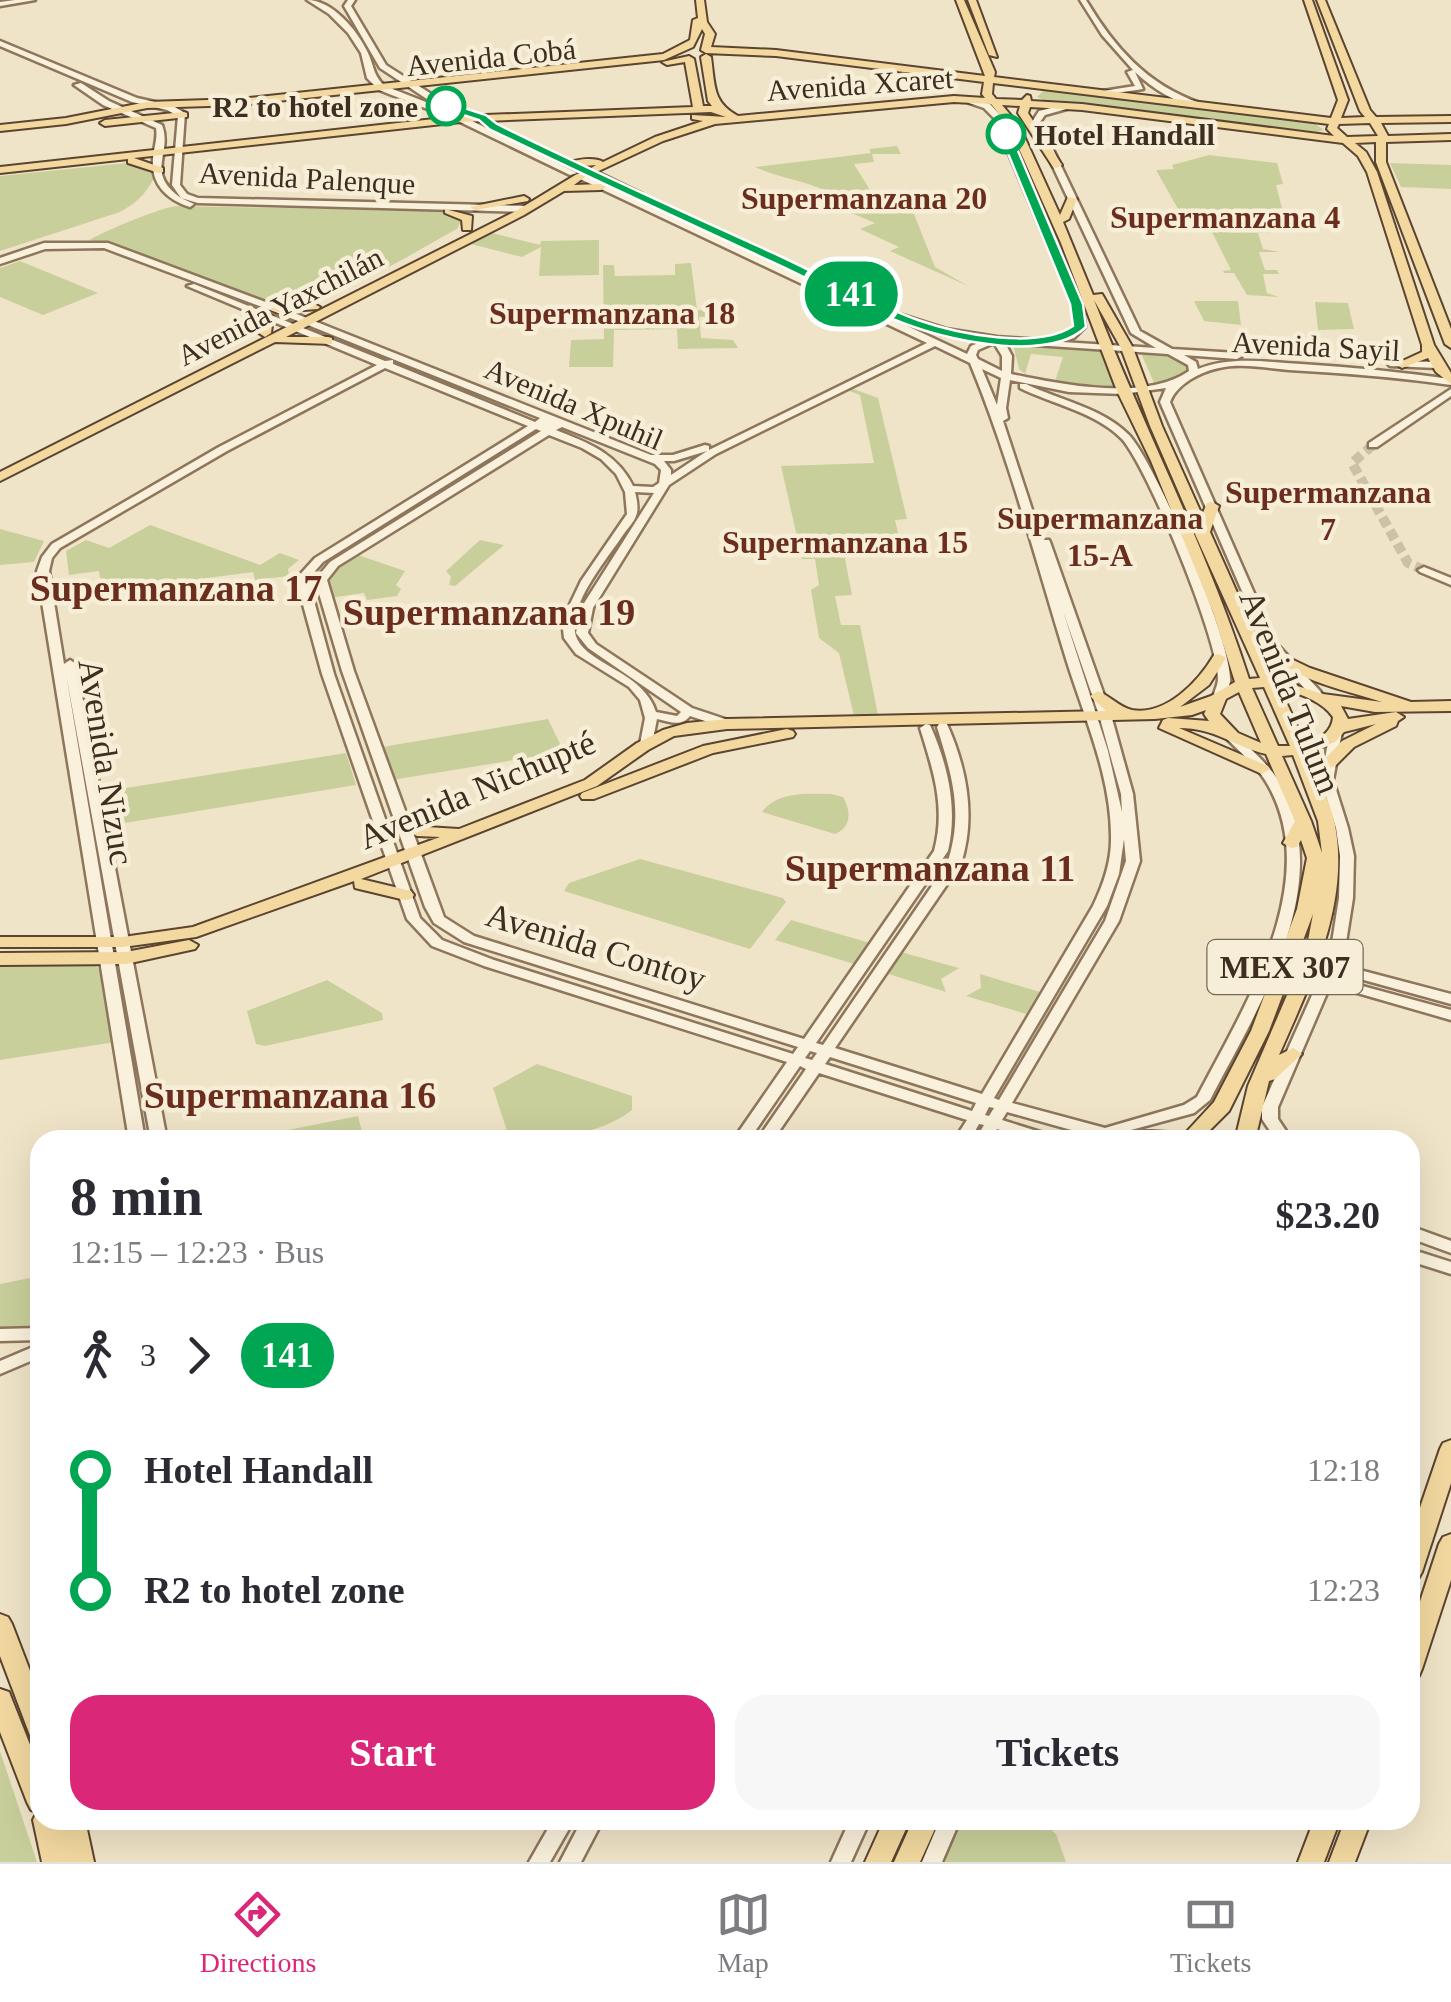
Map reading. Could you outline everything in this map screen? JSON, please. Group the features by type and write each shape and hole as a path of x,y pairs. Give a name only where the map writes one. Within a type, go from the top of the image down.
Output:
{"main road":[{"path":"696,112 685,54 697,39 697,0"},
{"path":"697,0 724,114"},
{"path":"960,0 989,77"},
{"path":"972,0 1004,75 1018,84 1027,98 1023,113 1056,165"},
{"path":"1308,0 1342,107 1336,131"},
{"path":"1321,0 1375,135 1381,178 1427,338 1428,354 1402,368"},
{"path":"697,39 708,45 960,76 1004,75"},
{"path":"685,54 708,45 776,53"},
{"name":"Avenida Cobá","path":"304,95 376,82 416,87 543,76 634,66 685,54"},
{"name":"Avenida Cobá","path":"0,130 181,119 395,93 452,81 685,54"},
{"path":"634,66 648,60"},
{"path":"526,73 543,76"},
{"path":"399,76 452,81"},
{"path":"938,99 974,91 973,82 960,76"},
{"path":"989,77 1018,84 1314,120 1336,131 1381,178 1449,338 1427,338"},
{"name":"Avenida Tulum","path":"989,77 987,94 1001,111 1038,182 1104,320 1126,348 1202,534 1299,749 1326,821 1331,860 1315,950 1257,1086 1247,1130"},
{"path":"1059,89 1043,90 1034,98 1318,138 1362,154"},
{"path":"0,130 157,104 216,104 304,95 344,98"},
{"name":"Avenida Xcaret","path":"724,114 938,99 972,100 1001,111 1024,106"},
{"path":"82,118 105,102"},
{"path":"1024,106 1082,107"},
{"name":"Avenida Tulum","path":"1024,106 1018,114 1104,320 1106,348 1122,392 1158,461 1204,572 1243,684 1304,821 1315,858 1306,909 1262,1026 1222,1106 1201,1130"},
{"path":"1278,116 1318,115 1342,107 1363,106 1426,120"},
{"path":"0,173 60,164 159,164 182,151 464,119 485,125 696,112 724,114"},
{"name":"Avenida Yaxchilán","path":"681,125 696,112"},
{"path":"485,125 534,116 724,114"},
{"name":"Avenida Yaxchilán","path":"334,303 557,187 578,167 681,125 724,114"},
{"path":"534,116 580,118"},
{"path":"662,117 681,125"},
{"path":"1318,138 1354,123 1375,135 1426,120 1451,118"},
{"path":"182,151 232,150 406,130 464,119"},
{"path":"1289,134 1324,130 1325,126 1314,120"},
{"path":"1416,140 1399,132 1426,120"},
{"path":"501,130 514,122"},
{"path":"406,130 428,123"},
{"path":"325,139 360,130"},
{"path":"1336,131 1416,140 1451,137"},
{"path":"1379,155 1416,140"},
{"path":"0,173 132,161 159,164"},
{"path":"22,172 60,164"},
{"path":"578,167 603,171 608,185 557,187 578,167"},
{"path":"1037,211 1044,204 1038,182"},
{"path":"1064,218 1072,199"},
{"path":"462,209 515,208"},
{"name":"Avenida Yaxchilán","path":"0,466 90,426 295,322 322,323 334,303 467,228 515,208"},
{"path":"462,209 468,218 467,228"},
{"path":"1077,304 1104,320 1121,303"},
{"path":"269,310 322,323 296,338 267,337 269,310"},
{"path":"1427,338 1451,381"},
{"name":"Avenida Yaxchilán","path":"0,477 90,426"},
{"path":"1158,461 1158,494"},
{"path":"1202,534 1212,506"},
{"path":"1176,538 1204,572"},
{"path":"1247,630 1251,598"},
{"path":"1219,658 1214,672 1202,685 1154,719 1262,769"},
{"path":"1285,660 1409,712"},
{"name":"Avenida Nichupté","path":"0,942 104,950 203,942 394,866 771,730 1098,721 1136,714 1154,719 1192,710 1243,684 1268,682 1320,696"},
{"path":"1098,696 1112,708 1136,714"},
{"path":"1320,696 1409,712 1451,715"},
{"path":"1320,696 1338,713 1337,731"},
{"path":"1218,697 1212,714 1226,732"},
{"path":"1299,749 1324,742 1337,731 1369,719 1451,706"},
{"path":"1329,762 1348,744 1409,712"},
{"name":"Avenida Nichupté","path":"414,859 478,828 591,783 646,744 674,731 728,724 771,730 1154,719 1193,722 1272,749 1299,749"},
{"path":"728,724 739,732 738,741"},
{"path":"625,762 628,772 648,772"},
{"path":"400,821 432,834 478,828"},
{"path":"1291,844 1304,821"},
{"name":"Avenida Nichupté","path":"265,915 361,884 394,866"},
{"path":"361,884 405,894"},
{"name":"Avenida Nichupté","path":"0,959 104,950"},
{"path":"1252,1001 1262,1026"},
{"path":"1257,1086 1293,1054"},
{"path":"1420,1542 1451,1449"},
{"path":"1420,1638 1451,1544"},
{"path":"0,1624 30,1704"},
{"path":"0,1700 30,1778"},
{"path":"16,1744 30,1762"},
{"path":"48,1830 55,1862"},
{"path":"878,1862 892,1830"},
{"path":"908,1862 922,1830"},
{"path":"1311,1862 1323,1830"},
{"path":"1342,1862 1354,1830"}],"street":[{"path":"0,4 32,0"},
{"path":"310,0 324,2 342,18 376,82 464,119"},
{"path":"1080,0 1153,86 1203,106"},
{"path":"1080,0 1140,87"},
{"path":"349,1 347,6 383,66 464,119"},
{"name":"Avenida Palenque","path":"0,46 135,100 157,104 181,119 178,190 198,200 462,209"},
{"name":"Avenida Palenque","path":"0,46 159,126 163,138 159,164 165,192 187,204 515,208"},
{"path":"376,82 392,81 399,76"},
{"path":"1091,93 1153,86"},
{"path":"105,102 135,100"},
{"path":"1068,106 1049,110 1036,120 1136,334 1194,364 1194,372 1184,379"},
{"path":"1001,111 1037,211 1077,304 1080,323 1077,331 1062,339 1032,343"},
{"path":"159,126 181,119"},
{"path":"485,125 578,167 669,218 918,330 1000,343"},
{"path":"485,125 578,167"},
{"path":"159,164 177,174"},
{"path":"608,185 682,215 918,330 933,343 974,362 1069,389"},
{"path":"669,218 682,215"},
{"name":"Avenida Xpuhil","path":"0,263 56,244 105,245 206,282 295,322 322,323 397,362 547,425 603,454 618,467 634,499 632,514 580,596 568,619 568,634 578,649 646,696 653,715"},
{"path":"0,263 50,250 81,249 108,255 252,311 269,310"},
{"path":"194,288 206,282"},
{"path":"618,467 628,459 674,458 704,448 911,344 918,330"},
{"path":"629,489 649,491 664,485 712,452 910,352 947,338 944,332"},
{"path":"988,1130 1112,920 1133,861 1132,816 970,353 980,344 1000,343"},
{"path":"968,1130 1112,882 1118,840 1098,721 1098,696 1012,447 1000,396 1006,370 1000,343"},
{"name":"Avenida Sayil","path":"1000,343 1402,368 1451,381"},
{"path":"910,352 956,354"},
{"name":"Avenida Nizuc","path":"135,1130 104,950 52,568 64,548 397,362"},
{"name":"Avenida Sayil","path":"1069,389 1144,390 1230,364 1402,368 1444,365"},
{"path":"1402,368 1437,388 1442,395 1438,402"},
{"name":"Avenida Tulum","path":"1006,370 1029,389 1124,435 1158,494 1215,636 1224,679 1218,697"},
{"name":"Avenida Tulum","path":"1184,379 1170,390 1165,402 1271,644 1320,696"},
{"path":"1000,396 1029,389 1069,389"},
{"path":"1373,445 1451,392"},
{"name":"Avenida Xpuhil","path":"547,425 652,458 666,470 664,485 587,608 582,633 592,646 688,711 728,724"},
{"name":"Avenida Contoy","path":"547,425 334,564 321,580 400,821 439,920 454,932 807,1046 822,1058 1017,1130"},
{"name":"Avenida Contoy","path":"547,425 320,560 302,579 328,674 414,919 437,943 578,992 798,1059 822,1058 985,1100 1077,1130"},
{"path":"1424,570 1451,582"},
{"name":"Avenida Nizuc","path":"58,618 157,1130"},
{"path":"646,744 653,715 680,720 688,711"},
{"path":"748,1130 941,851 948,820 947,801 934,728"},
{"path":"773,1130 949,873 964,838 965,798 934,728"},
{"name":"Avenida Tulum","path":"1278,1130 1269,1113 1336,955 1346,898 1342,828 1327,780 1337,731"},
{"name":"Avenida Tulum","path":"1116,1130 1189,1109 1203,1100 1252,1001 1290,910 1294,864 1276,788 1226,732"},
{"path":"1336,955 1357,981 1451,1016"},
{"path":"578,992 590,977"},
{"path":"1322,990 1357,981 1451,999"},
{"path":"130,1098 150,1095"},
{"path":"1420,1236 1451,1247"},
{"path":"1420,1258 1451,1268"},
{"path":"0,1335 30,1334"},
{"path":"0,1367 30,1354"},
{"path":"539,1862 558,1830"},
{"path":"570,1862 588,1830"},
{"path":"841,1862 855,1830"},
{"path":"932,1862 946,1830"}],"green space":[{"path":"1043,91 1311,121 1324,130 1307,135 1051,103 1037,97"},
{"path":"897,146 901,154 872,154 874,162 854,164 876,200 908,199 935,267 968,286 890,251 899,247 860,229 875,223 814,197 827,191 755,167 871,153 869,149"},
{"path":"1209,155 1277,163 1283,184 1276,185 1282,208 1248,211 1254,229 1273,232 1258,233 1263,249 1280,252 1259,252 1265,270 1277,270 1279,274 1263,274 1267,293 1279,297 1247,295 1234,273 1224,273 1231,270 1211,230 1201,227 1209,226 1201,209 1178,209 1156,170 1174,169 1172,165"},
{"path":"146,161 158,169 144,194 127,208 0,251 0,176"},
{"path":"1390,163 1451,165 1451,189 1401,187"},
{"path":"176,206 443,211 462,219 457,229 340,291 316,300 271,306 125,249 90,240 132,220"},
{"path":"488,232 540,245 541,241 599,240 599,275 539,276 541,247 522,257 471,244"},
{"path":"20,261 98,293 43,315 0,297 0,268"},
{"path":"691,263 697,310 719,310 721,316 699,317 701,338 733,340 738,348 678,349 677,329 614,330 613,367 569,367 571,340 604,339 603,265 614,265 615,276 675,275 675,264"},
{"path":"1194,301 1238,301 1241,325 1204,321"},
{"path":"1315,302 1348,303 1354,329 1318,330"},
{"path":"1013,344 1103,350 1117,387 1055,381 1063,357 1031,354 1025,374 1019,369"},
{"path":"1141,353 1176,356 1191,366 1189,371 1155,385"},
{"path":"844,389 878,398 907,519 895,520 901,546 843,548 852,595 835,596 841,625 860,625 878,715 854,716 839,653 819,638 811,590 819,585 815,559 802,559 781,466 874,463 860,395"},
{"path":"150,525 260,565 280,553 299,560 288,569 289,576 255,580 253,572 102,592 99,571 69,575 66,551 86,540 109,548"},
{"path":"0,529 44,541 34,562 0,565"},
{"path":"480,540 504,545 455,586 449,585 451,577 446,571"},
{"path":"355,554 405,571 396,585 401,589 397,596 367,600 364,593 329,598 325,583 328,572"},
{"path":"548,719 564,752 392,780 382,747"},
{"path":"346,753 356,785 106,826 101,792"},
{"path":"785,797 843,797 848,808 845,827 835,834 762,812"},
{"path":"640,859 786,902 750,949 564,891 569,883"},
{"path":"791,920 870,943 854,964 775,940"},
{"path":"897,951 959,968 941,979 946,992 882,972"},
{"path":"0,963 95,964 102,974 115,1042 0,1060"},
{"path":"980,974 1040,992 1026,1014 966,996 981,988"},
{"path":"327,980 382,1013 383,1020 265,1046 256,1044 247,1011"},
{"path":"537,1064 632,1096 632,1110 590,1130 507,1130 493,1088"},
{"path":"358,1116 362,1130 288,1130"},
{"path":"30,1278 30,1330 0,1329 0,1284"},
{"path":"0,1751 37,1862 0,1862"},
{"path":"947,1830 1051,1830 1066,1862 933,1862"}],"tunnel":[{"path":"1373,445 1352,463 1408,563 1424,570"}],"bus line":[{"name":"141","path":"446,106 482,118 581,170 916,324 996,340 1050,342 1071,336 1080,327 1077,304 1006,134"}],"place":[{"name":"R2 to hotel zone","path":"446,106"},
{"name":"Hotel Handall","path":"1006,134"}],"district":[{"name":"Supermanzana 20","path":"864,198"},
{"name":"Supermanzana 4","path":"1225,217"},
{"name":"Supermanzana 18","path":"612,313"},
{"name":"Supermanzana 7","path":"1328,510"},
{"name":"Supermanzana 15-A","path":"1100,536"},
{"name":"Supermanzana 15","path":"845,542"},
{"name":"Supermanzana 17","path":"176,588"},
{"name":"Supermanzana 19","path":"489,612"},
{"name":"Supermanzana 11","path":"930,868"},
{"name":"Supermanzana 16","path":"290,1095"}]}
